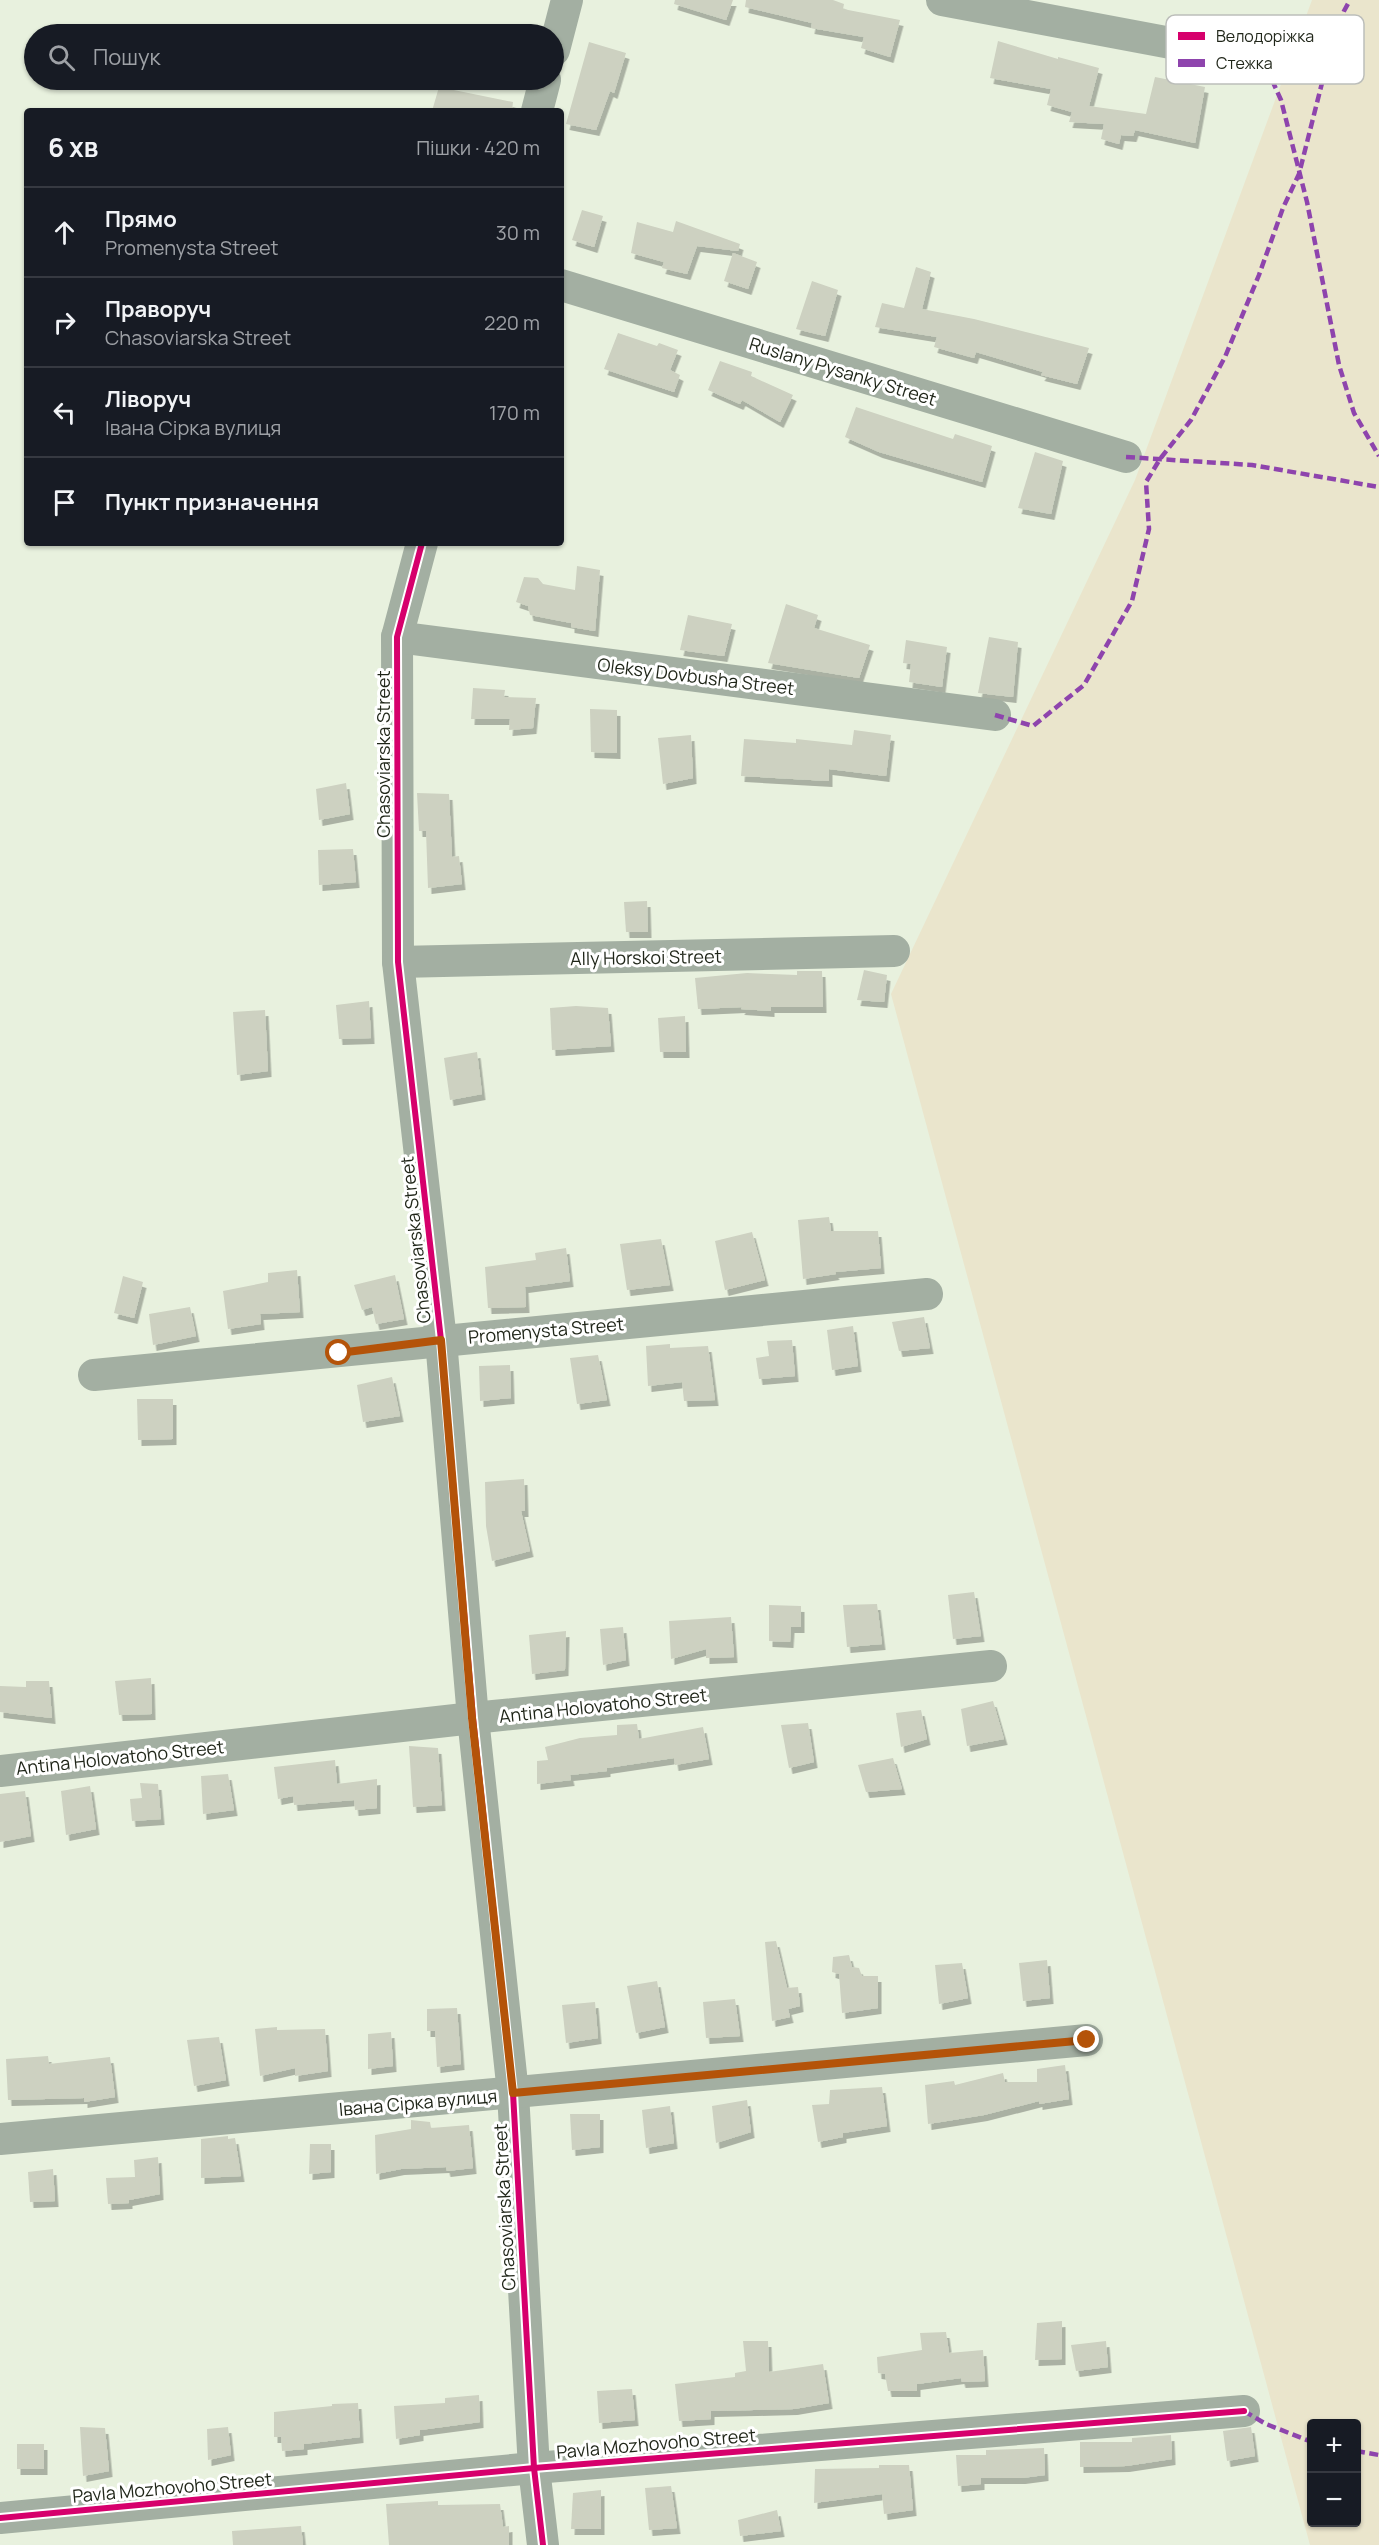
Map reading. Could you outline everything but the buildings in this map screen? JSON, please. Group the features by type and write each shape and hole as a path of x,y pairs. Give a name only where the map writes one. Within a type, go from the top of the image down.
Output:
{"street":[{"path":"561,24 567,0"},
{"path":"942,0 1166,42"},
{"path":"538,108 542,90"},
{"name":"Ruslany Pysanky Street","path":"564,286 1125,457"},
{"name":"Chasoviarska Street","path":"421,546 398,637 398,962 441,1340 472,1718 513,2093 534,2468 543,2545"},
{"name":"Oleksy Dovbusha Street","path":"398,637 996,715"},
{"name":"Ally Horskoi Street","path":"398,962 894,951"},
{"name":"Promenysta Street","path":"94,1375 339,1353 441,1340 927,1294"},
{"name":"Antina Holovatoho Street","path":"0,1771 472,1718 991,1666"},
{"name":"Івана Сірка вулиця","path":"0,2139 1087,2040"},
{"name":"Pavla Mozhovoho Street","path":"0,2518 534,2468 1244,2410"}],"shaded area":[{"path":"1312,0 1379,0 1379,2545 1310,2545 891,994 1135,480 1281,84 1364,84 1364,15 1306,15"}],"marked path":[{"path":"1343,15 1350,0"},
{"path":"1274,84 1281,100 1307,202 1339,365 1354,413 1379,456"},
{"path":"995,715 1033,726 1084,685 1132,601 1149,529 1146,482 1160,459 1191,420 1225,357 1259,275 1283,208 1299,174 1322,84"},
{"path":"1126,457 1252,465 1379,487"},
{"path":"1244,2411 1266,2424 1307,2440"},
{"path":"1361,2452 1379,2455"}],"cycle path":[{"path":"421,546 397,637 398,962 441,1340 473,1718 513,2093 534,2468 543,2545"},
{"path":"0,2518 534,2468 1244,2411"}],"route":[{"path":"339,1353 441,1340 472,1718 513,2093 1087,2040"}]}
